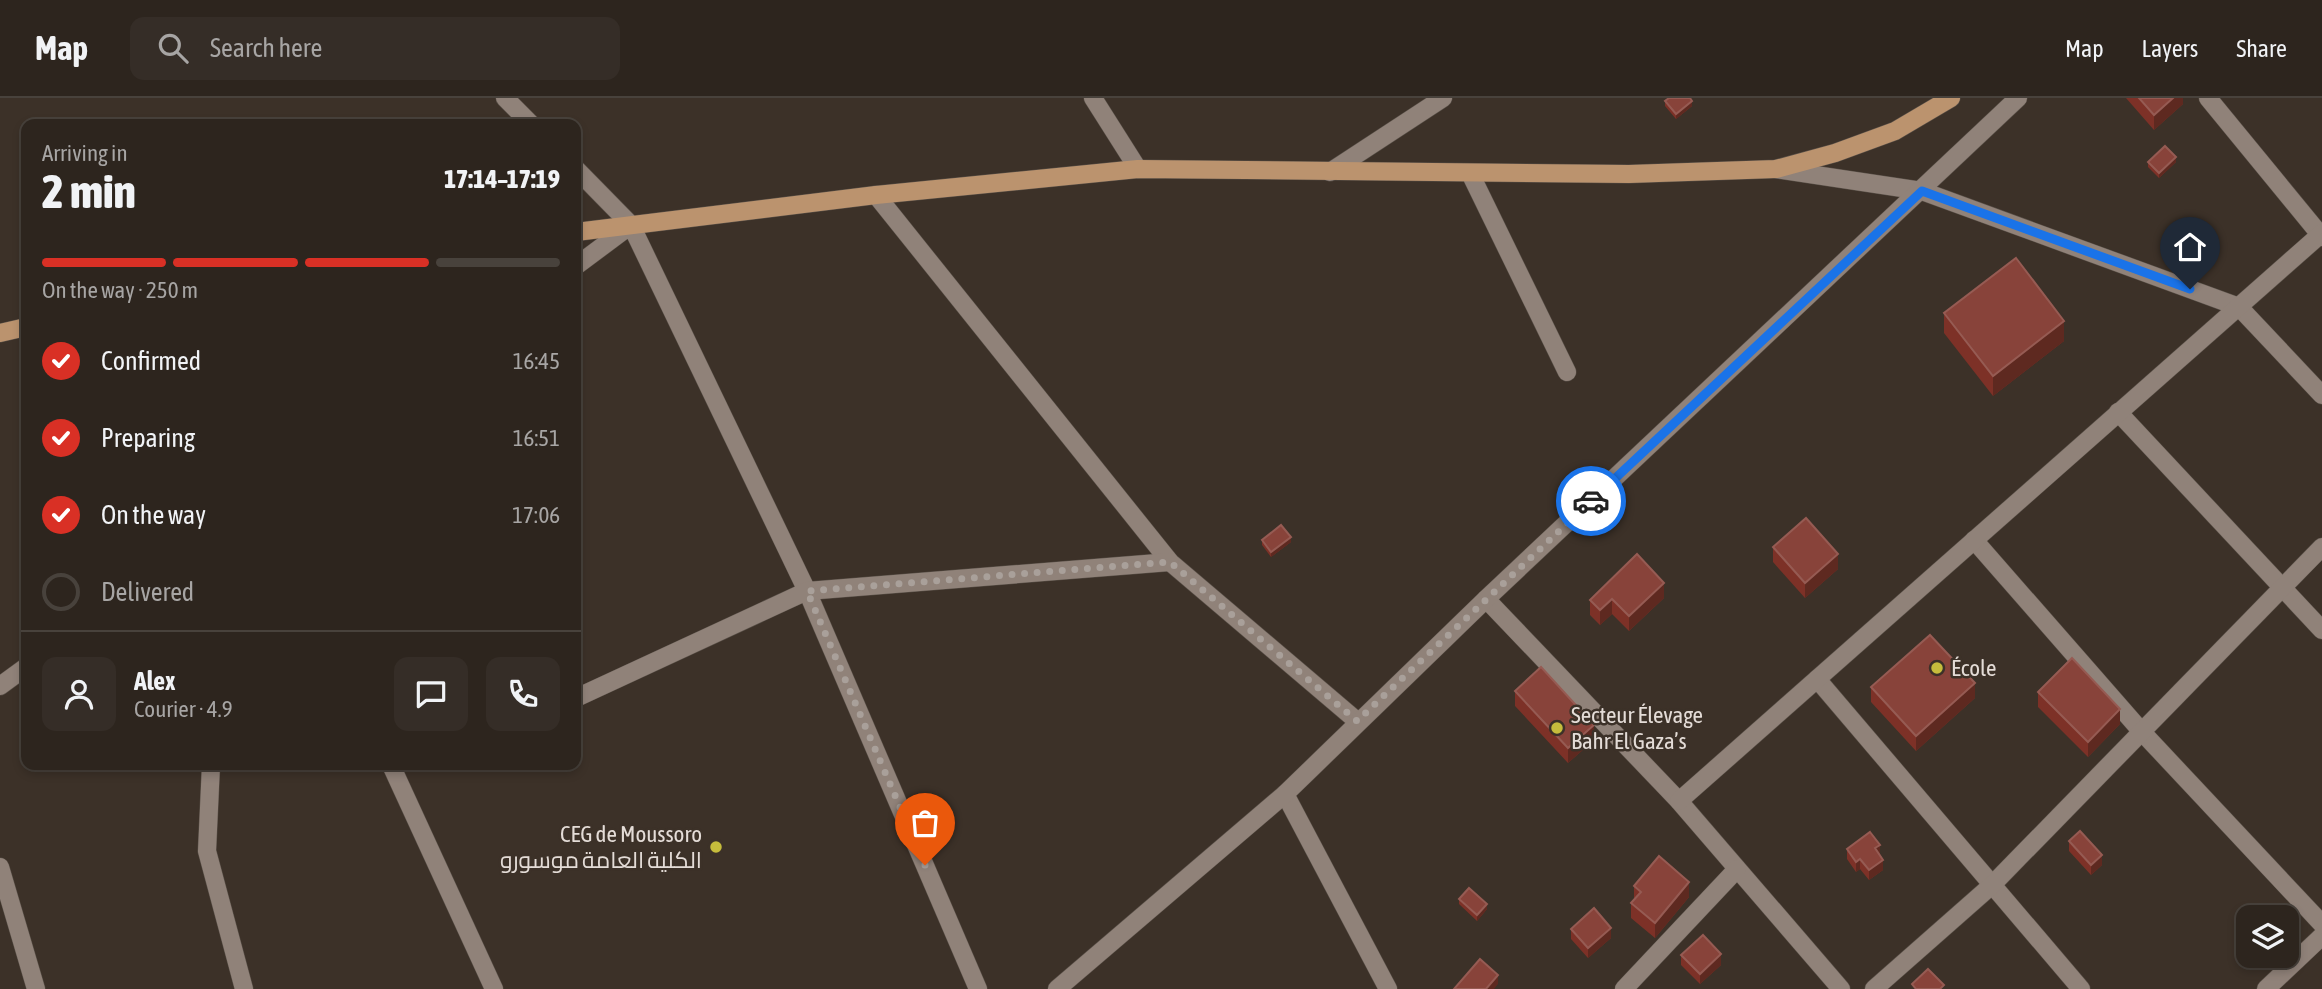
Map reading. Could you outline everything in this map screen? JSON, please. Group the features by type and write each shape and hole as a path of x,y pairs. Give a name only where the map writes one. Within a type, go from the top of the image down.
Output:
{"main road":[{"path":"581,231 876,195 1138,169 1629,174 1776,169 1835,153 1895,131 1951,98"},
{"path":"0,333 21,328"}],"street":[{"path":"505,98 526,119"},
{"path":"1093,98 1138,169"},
{"path":"1330,173 1422,104 1443,98"},
{"path":"1057,989 1285,794 1357,721 2018,98"},
{"path":"1679,801 2321,235 2208,98"},
{"path":"1776,169 1922,191 2239,307 2322,395"},
{"path":"1469,173 1567,372"},
{"path":"581,174 631,225 807,591 978,989"},
{"path":"876,195 1170,562 1357,721"},
{"path":"581,262 631,225"},
{"path":"2119,412 2322,630"},
{"path":"1974,540 2142,732 2322,924"},
{"path":"1874,989 1992,885 2322,547"},
{"path":"581,696 807,591 1170,562"},
{"path":"1486,599 1679,801 1841,989"},
{"path":"0,686 21,671"},
{"path":"1817,680 2081,989"},
{"path":"211,770 206,851 244,989"},
{"path":"393,770 494,989"},
{"path":"1285,794 1388,989"},
{"path":"0,867 36,989"},
{"path":"1624,989 1737,869"},
{"path":"2266,989 2322,936"}],"building":[{"path":"1669,98 1690,98 1692,101 1676,114 1665,101"},
{"path":"2139,98 2173,98 2154,115"},
{"path":"2165,146 2176,157 2159,173 2148,162"},
{"path":"2016,258 2064,321 1993,376 1944,313"},
{"path":"1806,518 1838,554 1805,583 1773,547"},
{"path":"1281,525 1291,537 1271,552 1262,540"},
{"path":"1637,554 1664,583 1629,616 1612,599 1600,610 1590,600"},
{"path":"1930,635 1975,683 1916,736 1871,687"},
{"path":"2072,658 2120,709 2088,742 2038,692"},
{"path":"1541,667 1594,725 1568,748 1515,691"},
{"path":"2080,831 2102,855 2091,865 2069,841"},
{"path":"1870,832 1880,845 1875,848 1883,860 1869,870 1860,859 1856,862 1847,849"},
{"path":"1659,856 1689,882 1655,923 1631,903 1641,892 1634,886"},
{"path":"1469,888 1487,904 1477,915 1459,899"},
{"path":"1594,908 1611,928 1588,948 1571,929"},
{"path":"1703,935 1721,954 1700,974 1681,955"},
{"path":"1480,959 1498,975 1486,989 1454,989"},
{"path":"1928,969 1944,985 1940,989 1916,989 1912,984"}],"way so far":[{"path":"925,865 807,591 1170,562 1357,721 1591,501"}],"place":[{"name":"École","path":"1937,668"},
{"name":"Secteur Élevage Bahr El Gaza’s","path":"1557,728"},
{"name":"CEG de Moussoro الكلية العامة موسورو","path":"716,847"}],"route":[{"path":"1591,501 1922,191 2190,289"}]}
